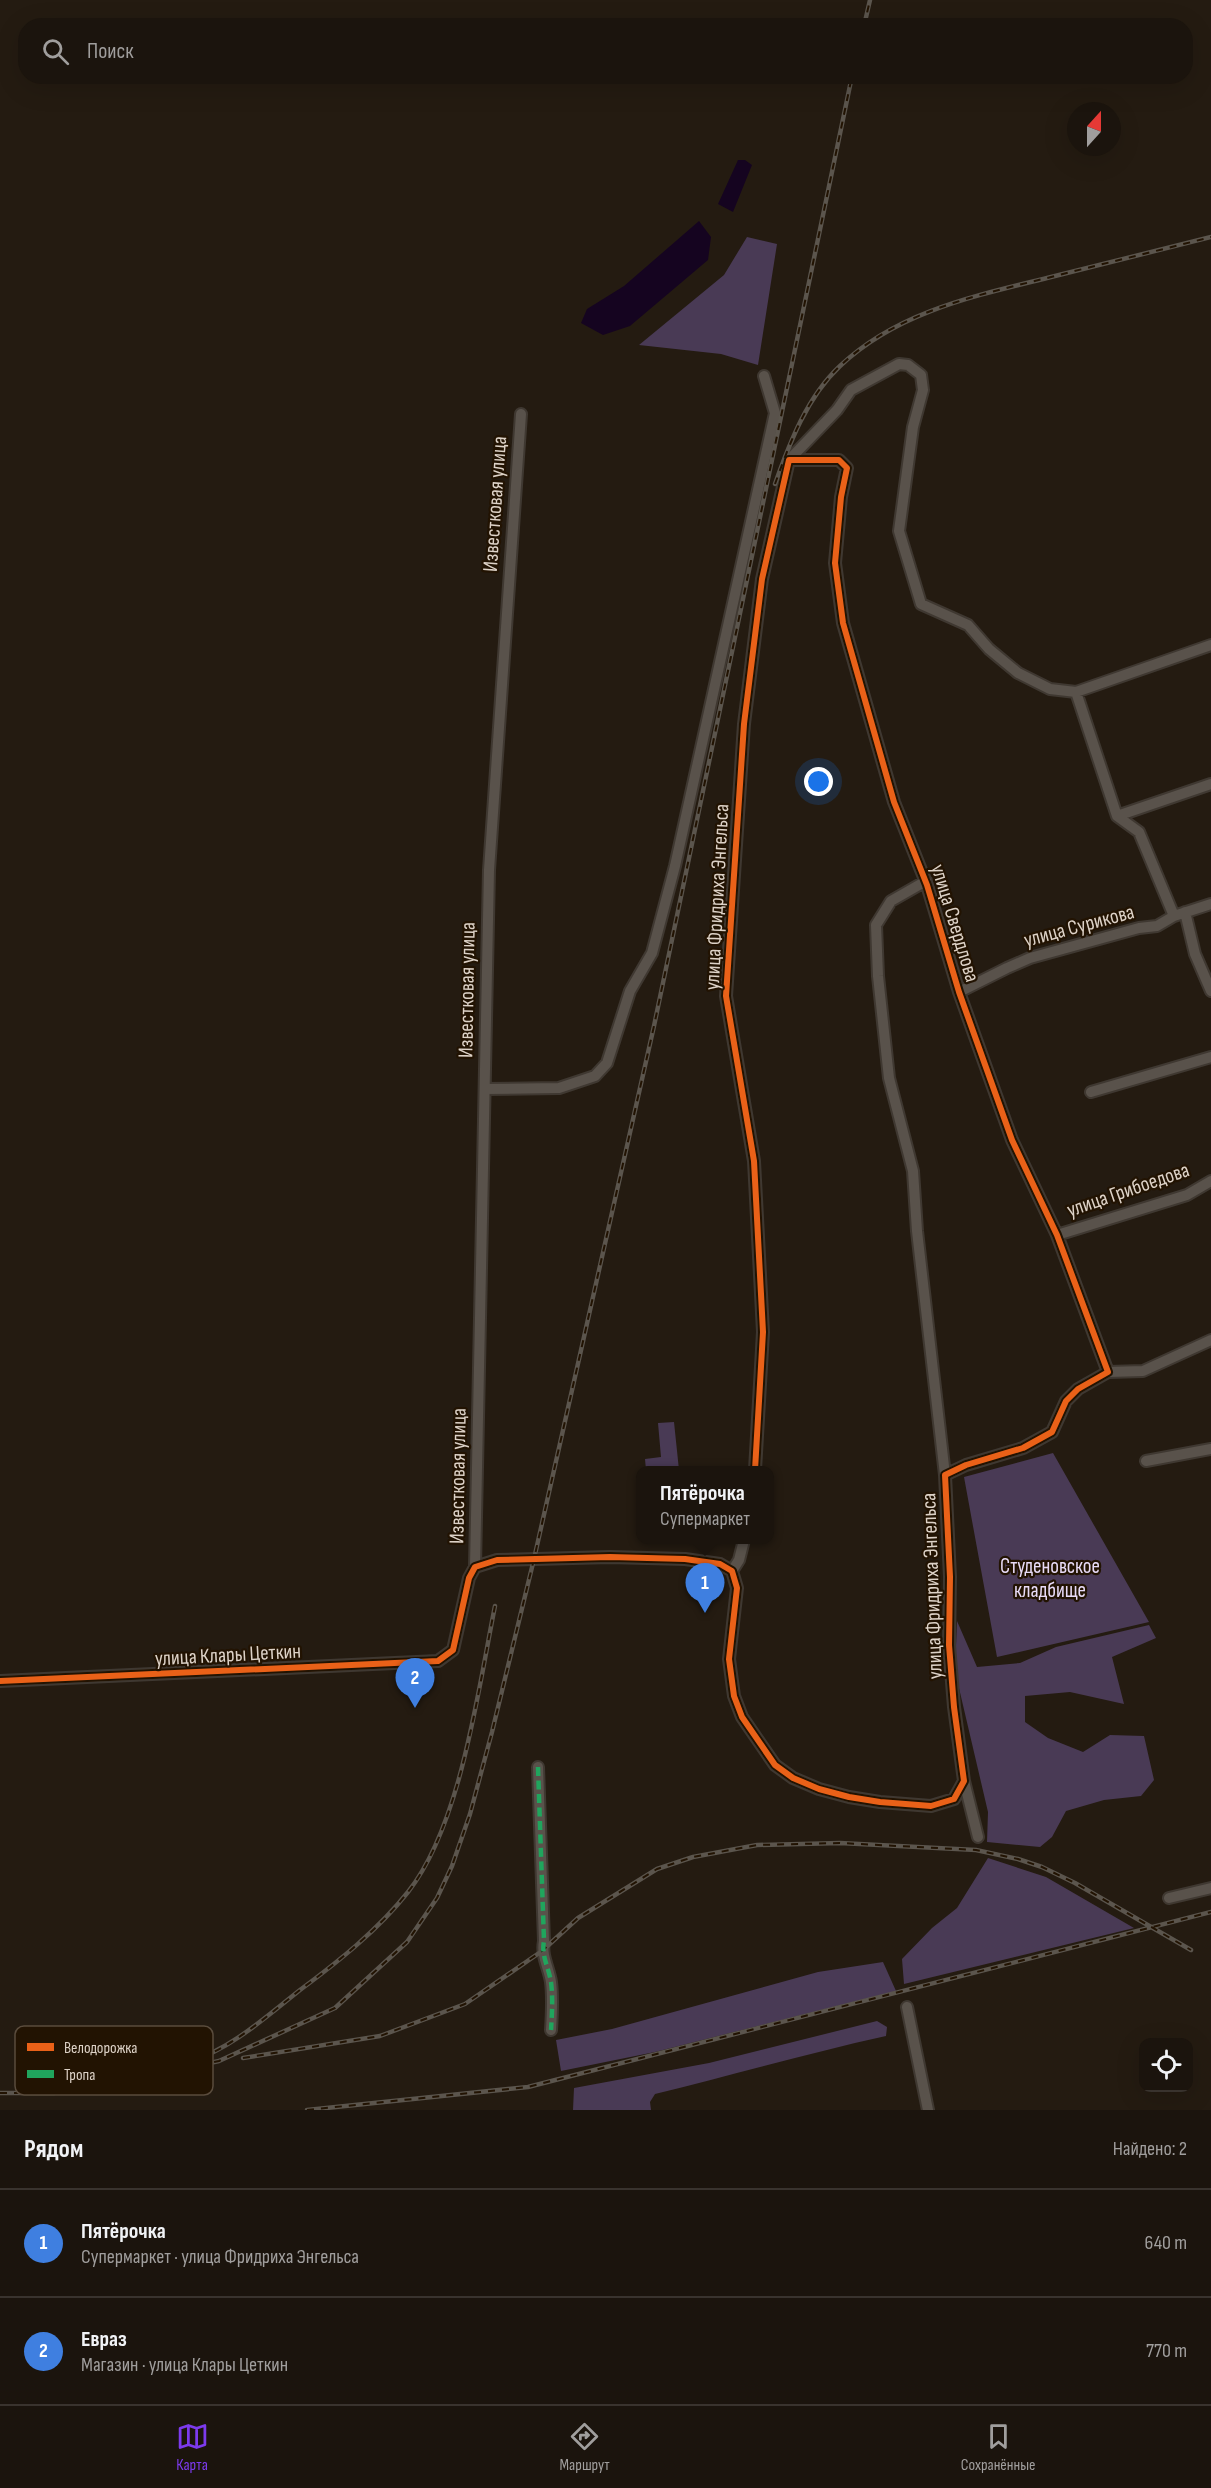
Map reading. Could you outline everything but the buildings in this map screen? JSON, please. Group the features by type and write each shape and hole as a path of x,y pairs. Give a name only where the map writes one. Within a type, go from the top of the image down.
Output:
{"street":[{"path":"789,460 837,410 851,390 899,364 908,365 921,375 923,390 913,428 899,531 921,604 968,625 989,649 1031,681 1050,688 1076,692 1211,645"},
{"path":"485,1089 559,1088 595,1076 608,1064 630,991 652,953 675,866 775,412 764,376"},
{"name":"Известковая улица","path":"475,1567 489,870 521,414"},
{"name":"улица Свердлова","path":"789,460 839,460 847,468 841,497 835,563 843,623 894,802 926,881 959,992 1012,1140 1056,1235 1108,1372"},
{"name":"улица Фридриха Энгельса","path":"756,1466 763,1332 754,1161 726,996 744,724 762,579 789,460"},
{"path":"1076,692 1117,816 1139,832 1174,916"},
{"path":"1117,816 1211,784"},
{"name":"улица Свердлова","path":"926,881 891,901 876,925 878,976 889,1078 913,1171 917,1231 945,1475"},
{"name":"улица Сурикова","path":"959,992 1030,958 1139,928 1157,926 1174,916 1211,904"},
{"path":"1185,912 1195,954 1211,991"},
{"path":"1091,1092 1211,1057"},
{"name":"улица Грибоедова","path":"1056,1235 1187,1196 1211,1181"},
{"path":"1108,1372 1143,1371 1211,1340"},
{"name":"улица Фридриха Энгельса","path":"978,1837 964,1781 954,1707 949,1645 950,1577 945,1475 966,1465 1023,1448 1052,1432 1066,1401 1078,1389 1108,1372"},
{"path":"1146,1461 1211,1449"},
{"path":"732,1571 739,1560 743,1544"},
{"path":"475,1567 497,1560 610,1557 685,1559 720,1564 732,1571 737,1588 729,1659 734,1696 742,1717 775,1765 793,1778 819,1789 849,1797 890,1803 931,1806 954,1799 964,1781"},
{"name":"улица Клары Цеткин","path":"0,1682 438,1661 453,1650 469,1578 475,1567"},
{"path":"538,1767 544,1941 542,1951 550,1980 551,2030"},
{"path":"1169,1898 1211,1888"},
{"path":"907,2007 928,2110"}],"green space":[{"path":"747,237 777,244 758,365 721,354 639,345 724,275"},
{"path":"674,1422 679,1466 646,1466 645,1459 661,1457 658,1423"},
{"name":"Студеновское кладбище","path":"1053,1453 1149,1622 997,1657 964,1477"},
{"path":"957,1621 977,1667 1020,1663 1056,1647 1149,1625 1156,1638 1112,1657 1124,1704 1070,1692 1025,1696 1025,1722 1048,1738 1083,1752 1110,1735 1144,1736 1154,1780 1141,1796 1104,1800 1066,1811 1052,1837 1040,1847 987,1842 988,1812 955,1671"},
{"path":"988,1858 1046,1877 1134,1928 904,1984 902,1959 932,1928 957,1908"},
{"path":"883,1962 896,1991 655,2052 561,2071 556,2040 612,2029 818,1972"},
{"path":"877,2021 887,2027 886,2036 655,2094 650,2102 651,2110 573,2110 574,2088 709,2063"}],"shaded area":[{"path":"738,160 745,160 752,165 733,212 718,204"},
{"path":"699,221 711,237 708,260 630,326 603,335 581,323 587,309 624,286"}],"railway":[{"path":"866,18 870,0"},
{"path":"213,2062 335,2008 407,1942 437,1898 452,1866 470,1814 534,1559 654,1026 850,84"},
{"path":"775,484 793,436 809,406 828,378 862,347 886,332 911,319 964,300 1211,237"},
{"path":"213,2052 261,2021 357,1944 396,1906 426,1864 442,1831 465,1755 495,1606"},
{"path":"243,2058 380,2036 465,2004 542,1951 578,1918 657,1869 693,1857 757,1845 840,1843 976,1850 1018,1859 1042,1867 1075,1883 1191,1950"},
{"path":"307,2110 528,2087 1211,1912"},
{"path":"0,2093 15,2093"}],"marked path":[{"path":"538,1767 544,1952 552,1988 551,2030"}],"cycle path":[{"path":"0,1681 438,1661 453,1650 469,1578 475,1567 497,1560 610,1557 685,1559 720,1564 732,1571 737,1588 729,1659 734,1696 742,1717 775,1765 793,1778 819,1789 849,1797 931,1806 954,1799 964,1781 954,1707 949,1645 950,1577 945,1475 966,1465 1023,1448 1052,1432 1066,1401 1078,1389 1108,1372 1057,1235 1012,1140 959,992 927,885 894,802 843,623 835,563 841,497 847,468 839,460 789,460 762,579 744,724 726,996 754,1161 763,1332 755,1466"}],"place":[{"name":"Пятёрочка","path":"705,1613"},
{"name":"Евраз","path":"415,1708"}]}
